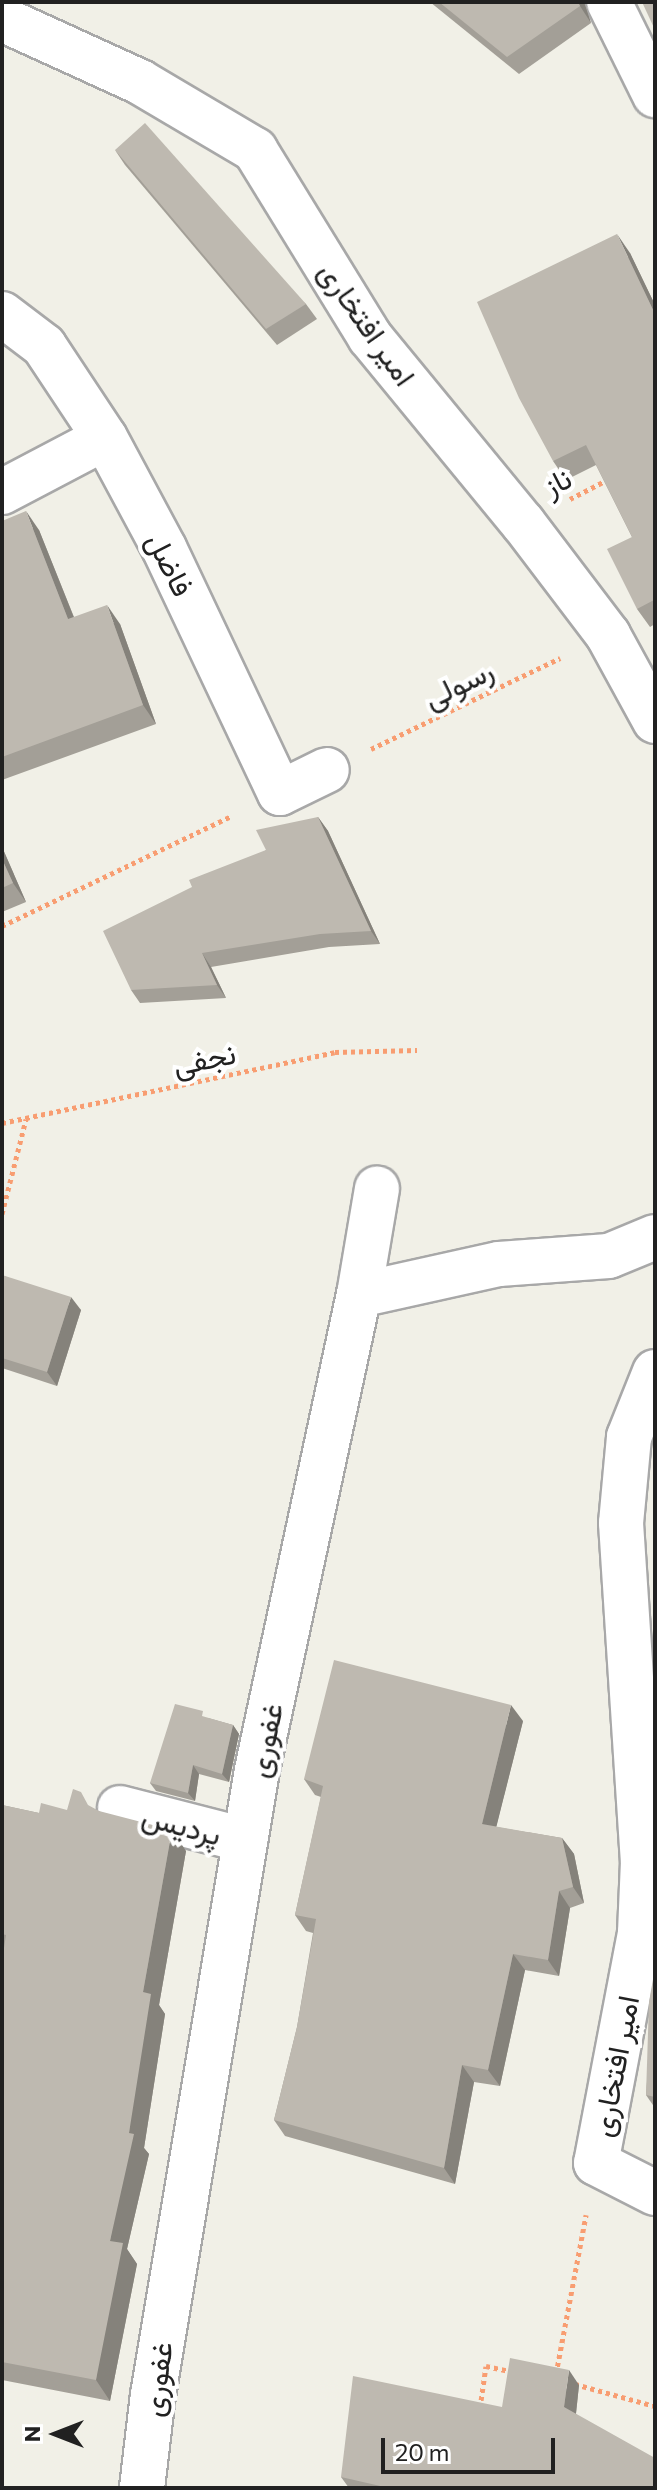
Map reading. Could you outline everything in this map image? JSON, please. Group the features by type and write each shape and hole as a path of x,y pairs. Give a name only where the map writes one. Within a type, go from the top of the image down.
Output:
{"street":[{"path":"609,2 655,95"},
{"name":"امیر افتخاری","path":"2,19 140,82 255,150 370,337 523,523 608,635 655,721"},
{"name":"فاضل","path":"2,314 44,346 105,438 164,548 280,793"},
{"path":"2,492 105,438"},
{"path":"280,793 327,770"},
{"name":"غفوری","path":"142,2488 153,2395 245,1840 359,1295 377,1189"},
{"path":"359,1295 499,1264 609,1256 655,1237"},
{"name":"امیر افتخاری","path":"596,2163 640,1933 643,1861 621,1523 629,1437 655,1372"},
{"name":"پردیس","path":"120,1808 245,1840"},
{"path":"596,2163 655,2193"}],"path":[{"name":"ناز","path":"523,523 615,476"},
{"name":"رسولی","path":"327,770 608,635"},
{"path":"2,926 280,793"},
{"name":"نجفی","path":"2,1123 335,1052 417,1050"},
{"path":"2,1214 26,1119"},
{"name":"امیر افتخاری","path":"555,2379 596,2163"},
{"path":"480,2412 486,2366 521,2373"},
{"path":"544,2377 655,2406"}],"building":[{"path":"439,2 578,2 580,6 507,57"},
{"path":"642,2 655,2 655,30"},
{"path":"145,123 306,304 266,329 115,150"},
{"path":"617,234 655,314 655,602 637,609 607,549 632,537 586,445 553,461 519,398 477,302"},
{"path":"26,511 68,619 107,605 143,705 2,757 2,521"},
{"path":"318,817 371,931 320,934 202,953 217,985 131,990 103,931 192,887 189,880 266,850 256,830"},
{"path":"2,859 13,883 2,888"},
{"path":"2,1275 71,1297 47,1372 2,1358"},
{"path":"334,1660 511,1705 482,1824 562,1838 573,1887 559,1891 548,1960 513,1954 488,2070 462,2065 444,2168 274,2120 297,2027 316,1919 295,1915 323,1786 304,1779"},
{"path":"175,1704 203,1711 202,1716 233,1725 222,1774 193,1765 188,1793 150,1783"},
{"path":"73,1789 81,1792 88,1805 99,1811 172,1830 143,1992 151,1994 129,2133 134,2134 110,2241 123,2243 96,2380 2,2362 2,1961 6,1935 2,1934 2,1805 39,1813 41,1803 67,1810"},
{"path":"655,1826 655,1896 653,1896"},
{"path":"655,1968 655,2097 646,2095 649,2002"},
{"path":"510,2358 569,2370 564,2407 655,2458 655,2488 389,2488 341,2477 353,2376 502,2407"}]}
